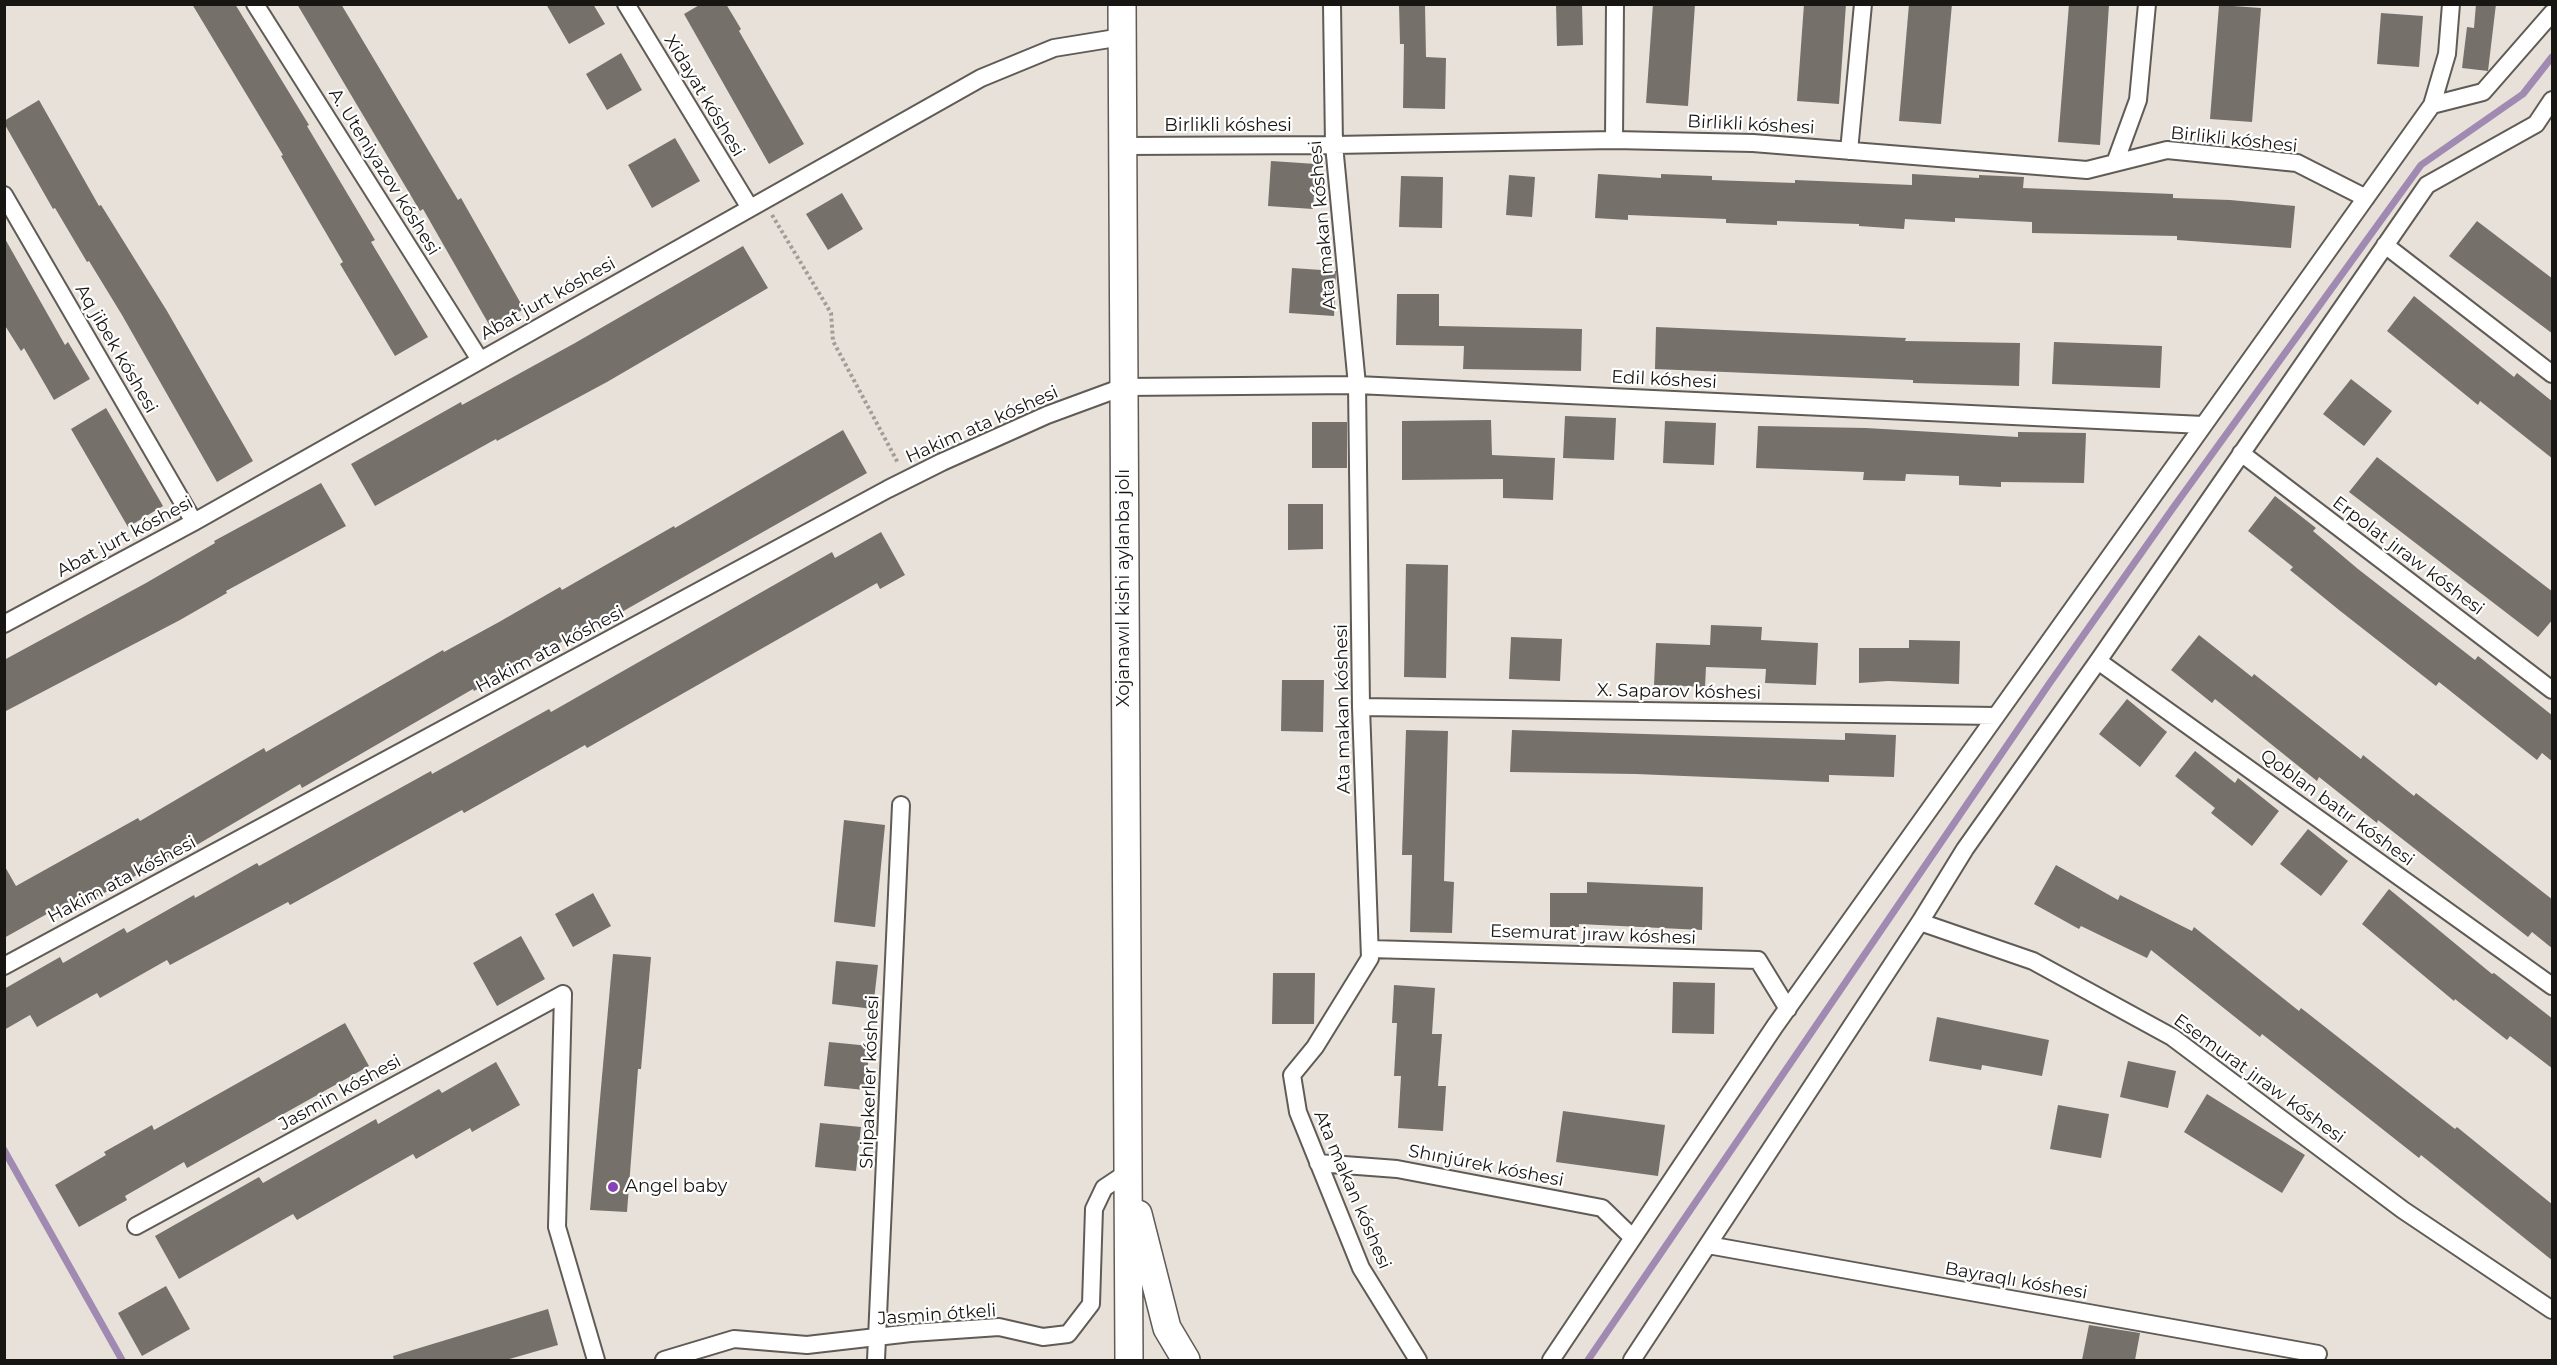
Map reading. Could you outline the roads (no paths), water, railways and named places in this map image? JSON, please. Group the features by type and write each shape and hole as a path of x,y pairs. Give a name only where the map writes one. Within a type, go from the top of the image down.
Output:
{"main road":[{"name":"Xojanawıl kishi aylanba jolı","path":"1122,4 1130,1360"},
{"name":"Xojanawıl kishi aylanba jolı","path":"1128,1172 1167,1328 1185,1360"}],"street":[{"name":"A. Uteniyazov kóshesi","path":"255,4 480,360"},
{"name":"Xidayat kóshesi","path":"626,4 757,204"},
{"name":"Ata makan kóshesi","path":"1332,4 1334,145 1357,385 1361,707 1370,958 1315,1047 1292,1075 1298,1112 1361,1268 1418,1360"},
{"path":"1614,140 1615,4"},
{"path":"1849,151 1863,4"},
{"path":"2115,163 2138,100 2147,4"},
{"path":"1551,1360 1788,1009 2432,105 2447,54 2451,4"},
{"path":"2432,105 2483,92 2553,13"},
{"name":"Abat jurt kóshesi","path":"4,624 194,522 981,78 1054,48 1122,37"},
{"path":"1632,1360 1920,922 1965,849 2427,185 2536,124 2553,100"},
{"name":"Birlikli kóshesi","path":"1123,146 1614,140 1753,143 2087,170 2167,150 2297,163 2366,198"},
{"name":"Aq jibek kóshesi","path":"4,195 194,522"},
{"path":"2385,245 2553,374"},
{"name":"Edil kóshesi","path":"1123,387 1357,385 2203,425"},
{"name":"Hakim ata kóshesi","path":"4,966 907,480 1047,415 1123,387"},
{"name":"Erpolat jıraw kóshesi","path":"2241,453 2553,690"},
{"name":"Qoblan batır kóshesi","path":"2098,661 2553,986"},
{"name":"X. Saparov kóshesi","path":"1361,707 1996,717"},
{"name":"Shipakerler kóshesi","path":"876,1360 901,805"},
{"name":"Esemurat jıraw kóshesi","path":"1920,922 2033,961 2172,1037 2403,1210 2553,1310"},
{"name":"Esemurat jıraw kóshesi","path":"1370,949 1758,960 1788,1009"},
{"name":"Jasmin kóshesi","path":"136,1226 563,994 557,1227 596,1360"},
{"name":"Shınjúrek kóshesi","path":"1318,1163 1397,1169 1602,1208 1633,1238"},
{"name":"Jasmin ótkeli","path":"664,1360 734,1339 807,1345 911,1333 999,1328 1043,1337 1068,1334 1090,1304 1094,1209 1104,1188 1128,1172"},
{"name":"Bayraqlı kóshesi","path":"1708,1245 2318,1354"}],"waterway":[{"path":"1588,1360 2049,684 2421,165 2523,94 2552,57"},
{"path":"4,1150 122,1360"}],"place":[{"name":"Angel baby","path":"613,1187"}]}
